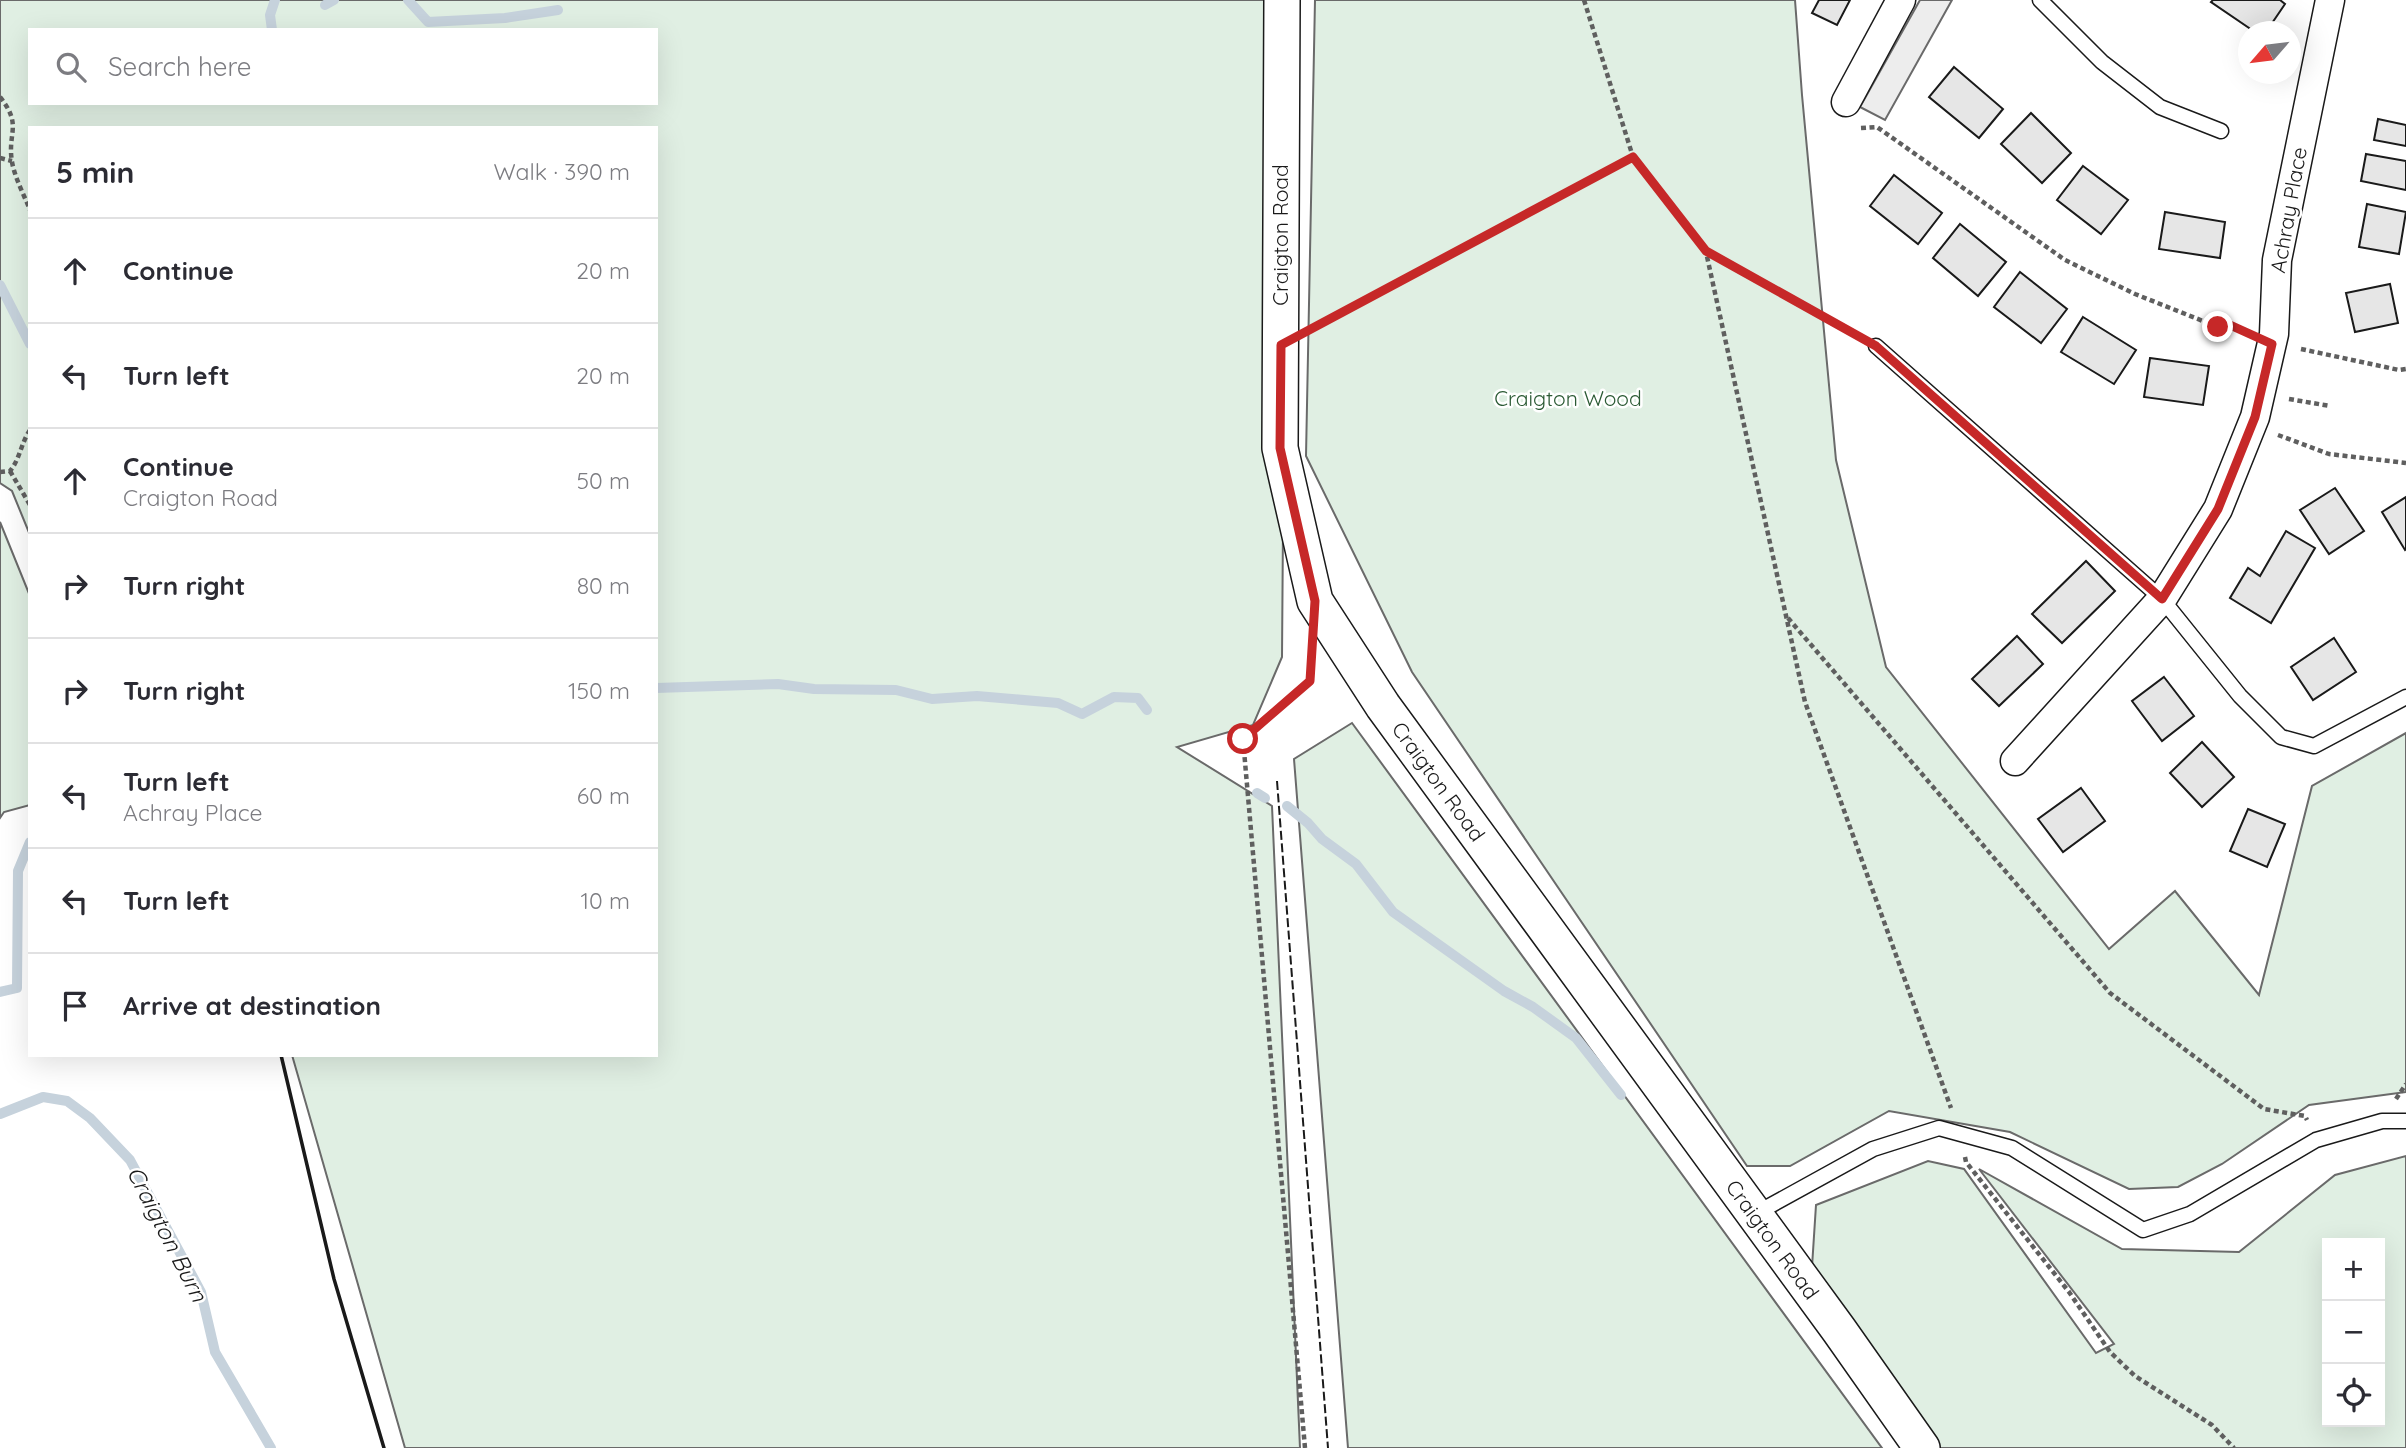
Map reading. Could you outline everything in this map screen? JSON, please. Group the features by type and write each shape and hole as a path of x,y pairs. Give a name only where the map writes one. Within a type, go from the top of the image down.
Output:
{"street":[{"name":"Craigton Road","path":"1282,0 1280,448 1315,601 1382,706 1839,1330 1922,1448"},
{"path":"1846,102 1901,0"},
{"name":"Achray Place","path":"2015,761 2162,599 2218,509 2251,427 2272,344 2277,260 2330,0"}],"lane":[{"path":"2039,0 2102,62 2160,107 2221,131"},
{"path":"1876,346 2162,599 2240,696 2281,737 2314,746 2406,697"},
{"path":"1754,1214 1873,1149 1939,1128 2012,1148 2143,1230 2190,1214 2316,1140 2382,1121 2406,1121"}],"path":[{"path":"1584,0 1633,157 1706,251 1876,346"},
{"path":"0,97 14,121 12,161 28,205"},
{"path":"1846,102 1841,118 1858,128 1877,127 2065,260 2135,294 2218,327 2230,325 2272,344 2399,370 2406,369"},
{"path":"1281,345 1633,157"},
{"path":"0,158 12,161"},
{"path":"1706,251 1805,702 1961,1134 1966,1162 2069,1292 2110,1352 2135,1376 2212,1425 2234,1448"},
{"path":"2399,370 2406,378"},
{"path":"2292,400 2330,406"},
{"path":"2251,427 2329,454 2406,463"},
{"path":"0,472 10,471 16,463 21,443 28,433"},
{"path":"10,471 28,502"},
{"path":"1785,615 2110,993 2264,1109 2305,1116 2316,1140"},
{"path":"1305,1448 1243,739 1310,681 1311,654"}],"green space":[{"path":"0,0 1287,0 1282,657 1253,725 1177,747 1272,806 1300,1448 405,1448 293,1057 658,1057 658,126 28,126 28,530 12,491 0,483"},
{"name":"Craigton Wood","path":"1315,0 1795,0 1836,460 1886,667 2109,949 2175,891 2259,995 2312,786 2406,733 2406,1092 2309,1105 2222,1164 2178,1187 2129,1189 2010,1132 1889,1111 1790,1166 1747,1166 1412,672 1306,456"},
{"path":"0,522 28,591 28,806 4,812 0,818"},
{"path":"1352,723 1882,1448 1348,1448 1294,759"},
{"path":"2406,1156 2406,1448 1938,1448 1812,1267 1816,1205 1928,1161 1964,1169 2096,1353 2114,1344 1979,1169 2122,1249 2239,1252 2335,1175"}],"shaded area":[{"path":"1920,0 1952,0 1885,120 1860,107"}],"building":[{"path":"1819,0 1850,0 1837,25 1812,13"},
{"path":"2280,0 2285,4 2273,21 2239,21 2211,2"},
{"path":"1954,67 2003,109 1979,138 1929,97"},
{"path":"2031,113 2071,153 2042,183 2001,144"},
{"path":"2378,119 2406,125 2406,146 2374,140"},
{"path":"2366,154 2406,161 2406,190 2361,181"},
{"path":"2083,166 2128,200 2101,234 2057,200"},
{"path":"1894,175 1942,213 1918,244 1870,206"},
{"path":"2367,204 2406,212 2399,254 2359,247"},
{"path":"2165,212 2225,222 2220,258 2159,249"},
{"path":"1960,224 2006,262 1978,296 1933,258"},
{"path":"2020,272 2067,309 2041,343 1994,307"},
{"path":"2390,284 2398,323 2355,332 2346,293"},
{"path":"2083,317 2136,350 2114,384 2061,352"},
{"path":"2150,358 2209,366 2203,405 2144,397"},
{"path":"2335,488 2364,531 2329,554 2300,510"},
{"path":"2406,497 2406,549 2405,550 2382,512"},
{"path":"2286,531 2315,548 2271,623 2230,598 2248,568 2260,576"},
{"path":"2086,561 2115,591 2062,643 2032,614"},
{"path":"2017,636 2043,664 1999,706 1972,679"},
{"path":"2334,638 2356,672 2313,700 2291,667"},
{"path":"2164,677 2194,716 2162,741 2132,701"},
{"path":"2202,742 2234,777 2202,807 2170,773"},
{"path":"2081,788 2105,821 2063,852 2038,819"},
{"path":"2248,809 2285,824 2267,867 2230,851"}],"waterway":[{"path":"272,28 270,15 275,0"},
{"path":"325,5 334,0"},
{"path":"408,0 428,22 505,18 558,10"},
{"name":"Craigton Burn","path":"0,285 28,340"},
{"path":"658,688 778,684 814,689 896,690 932,699 977,696 1058,703 1082,714 1114,697 1138,698 1147,710"},
{"path":"1257,793 1265,798"},
{"path":"1287,806 1322,839 1356,864 1393,912 1504,991 1533,1007 1576,1038 1621,1095"},
{"name":"Craigton Burn","path":"0,992 17,988 18,871 28,847"},
{"name":"Craigton Burn","path":"0,1114 43,1097 67,1101 90,1118 130,1160 201,1292 215,1352 271,1448"}],"fence":[{"path":"1277,781 1328,1448"}],"wall":[{"path":"281,1057 334,1279 384,1448"}],"route":[{"path":"1243,739 1310,681 1315,601 1280,448 1281,345 1633,157 1706,251 1876,346 2162,599 2218,509 2255,417 2272,344 2230,325 2218,327"}]}
